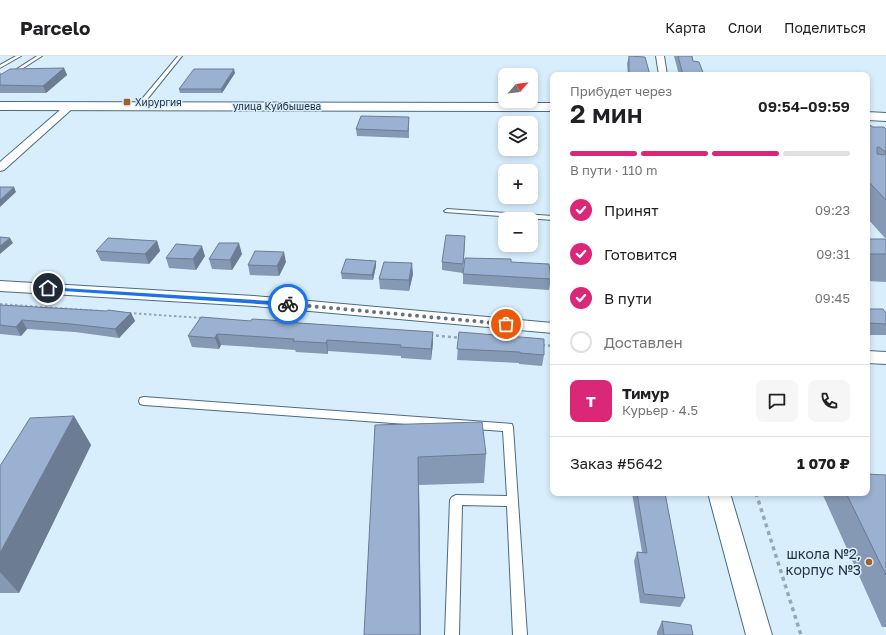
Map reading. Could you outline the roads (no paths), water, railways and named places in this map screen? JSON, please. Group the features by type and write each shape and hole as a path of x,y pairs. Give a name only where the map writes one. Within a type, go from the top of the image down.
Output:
{"street":[{"path":"660,56 663,72"},
{"name":"улица Куйбышева","path":"0,106 550,108"},
{"path":"0,168 70,106"},
{"path":"870,116 886,117"},
{"path":"0,286 254,301 550,328"},
{"path":"870,357 886,358"},
{"path":"720,496 759,635"}],"lane":[{"path":"0,67 19,56"},
{"path":"2,80 40,56"},
{"path":"139,106 180,56"},
{"path":"447,211 550,218"},
{"path":"144,401 508,427 520,635"},
{"path":"452,635 456,500 513,502"}],"place":[{"name":"Хирургия","path":"127,102"},
{"name":"школа №2, корпус №3","path":"869,562"}]}
